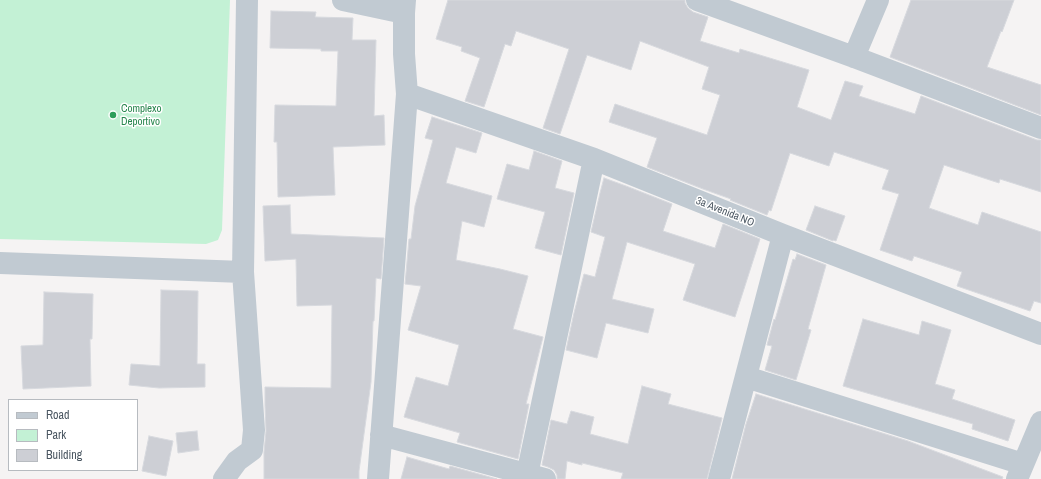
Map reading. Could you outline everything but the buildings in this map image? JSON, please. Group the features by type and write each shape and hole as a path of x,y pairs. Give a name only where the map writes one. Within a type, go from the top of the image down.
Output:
{"street":[{"path":"224,479 237,461 252,450 254,430 243,272 247,0"},
{"path":"344,0 404,6 404,54 407,94 378,479"},
{"path":"697,0 854,57 1041,128"},
{"path":"854,57 878,0"},
{"name":"3a Avenida NO","path":"407,94 594,159 783,235 1041,334"},
{"path":"381,435 536,477 594,159"},
{"path":"719,479 783,235"},
{"path":"0,263 243,272"},
{"path":"746,377 1020,471 1041,422"}],"green space":[{"name":"Complexo Deportivo","path":"0,0 230,0 222,230 218,240 206,244 0,239"}],"place":[{"name":"Complexo Deportivo","path":"113,115"}]}
